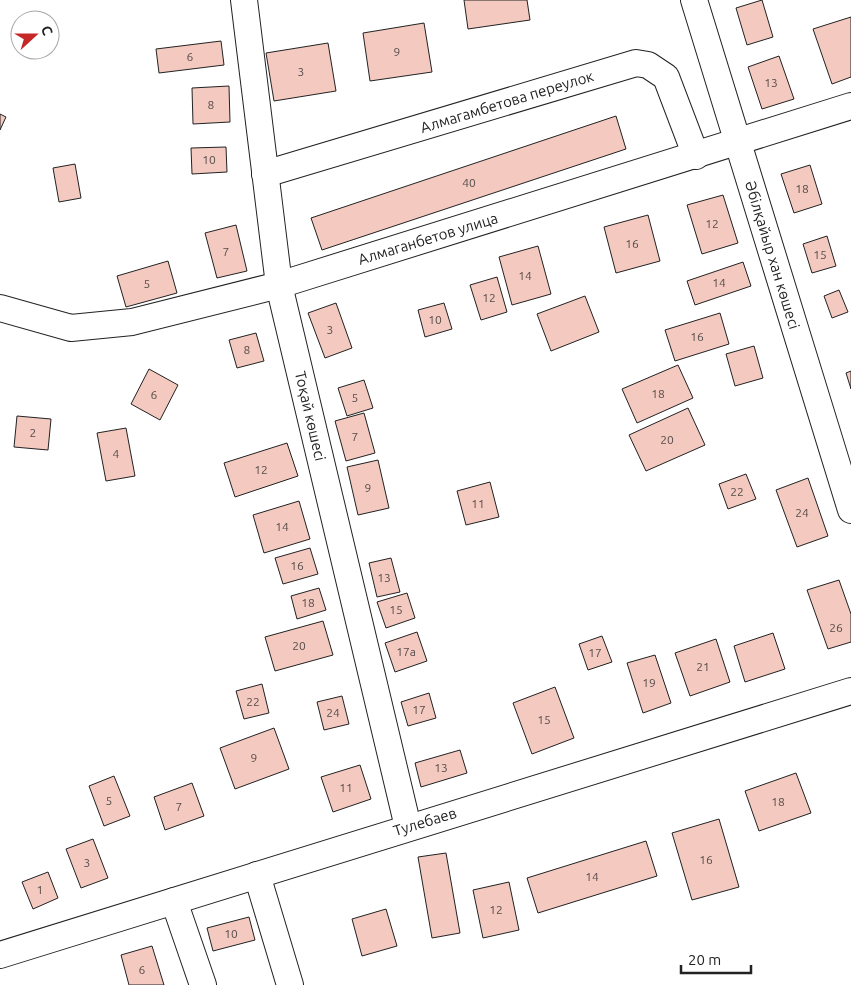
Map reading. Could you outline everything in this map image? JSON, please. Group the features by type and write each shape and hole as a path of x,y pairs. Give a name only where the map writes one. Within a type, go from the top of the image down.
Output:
{"street":[{"name":"Тоқай көшесі","path":"244,0 279,285 408,827"},
{"name":"Әбілқайыр хан көшесі","path":"694,0 851,510"},
{"name":"Алмагамбетова переулок","path":"265,174 636,63 648,65 666,77 696,156"},
{"name":"Алмаганбетов улица","path":"0,308 71,328 132,322 279,285 738,143 851,106"},
{"name":"Тулебаев","path":"0,955 851,691"},
{"path":"257,875 290,985"},
{"path":"174,901 203,985"}],"building":[{"path":"464,0 527,0 530,20 468,29"},
{"path":"762,0 773,37 747,45 736,8"},
{"path":"851,17 851,77 832,84 813,29"},
{"path":"424,23 432,72 370,81 363,33"},
{"path":"221,41 224,65 159,73 156,49"},
{"path":"328,43 336,91 274,101 266,53"},
{"path":"779,56 794,99 762,109 748,67"},
{"path":"229,86 230,122 193,124 192,88"},
{"path":"0,114 6,117 0,130"},
{"path":"616,116 626,149 322,250 311,218"},
{"path":"226,147 227,172 192,174 191,148"},
{"path":"75,164 81,198 59,202 53,168"},
{"path":"810,165 822,204 794,213 781,174"},
{"path":"723,195 738,243 702,254 687,205"},
{"path":"648,215 660,261 616,273 604,227"},
{"path":"236,225 247,271 217,278 205,233"},
{"path":"827,236 836,266 812,273 803,244"},
{"path":"538,246 551,294 512,305 499,257"},
{"path":"168,261 177,293 126,307 117,276"},
{"path":"743,262 751,286 695,305 687,281"},
{"path":"497,277 507,312 481,320 470,285"},
{"path":"839,290 848,312 832,318 824,296"},
{"path":"585,296 599,332 551,351 537,314"},
{"path":"336,303 352,348 325,358 308,313"},
{"path":"444,303 452,329 425,337 418,310"},
{"path":"720,313 729,344 675,361 665,330"},
{"path":"256,333 264,361 237,368 229,340"},
{"path":"754,346 763,378 735,386 726,354"},
{"path":"678,365 693,398 637,423 622,389"},
{"path":"149,369 178,385 160,420 131,404"},
{"path":"851,371 851,389 846,373"},
{"path":"364,380 373,408 347,416 338,388"},
{"path":"688,408 705,445 646,471 629,435"},
{"path":"364,413 375,453 346,461 335,421"},
{"path":"17,416 51,419 48,450 14,447"},
{"path":"126,428 135,476 106,481 97,433"},
{"path":"287,443 298,476 235,497 224,463"},
{"path":"378,460 389,508 358,515 347,467"},
{"path":"746,474 756,499 728,509 719,484"},
{"path":"808,478 828,536 797,547 776,490"},
{"path":"490,482 499,517 466,525 457,491"},
{"path":"299,501 310,539 264,553 253,515"},
{"path":"310,548 318,574 283,584 275,558"},
{"path":"391,558 400,592 377,597 369,563"},
{"path":"839,580 851,614 851,642 828,649 807,590"},
{"path":"319,588 326,610 297,619 291,596"},
{"path":"407,593 415,618 386,628 377,602"},
{"path":"323,621 333,655 275,671 265,637"},
{"path":"417,632 427,661 395,672 385,643"},
{"path":"773,633 785,669 745,682 734,646"},
{"path":"602,636 612,662 588,670 579,644"},
{"path":"716,639 730,682 690,696 675,653"},
{"path":"655,655 671,703 643,713 627,663"},
{"path":"262,684 269,713 244,719 236,691"},
{"path":"555,687 574,738 532,754 513,703"},
{"path":"429,693 436,718 408,726 401,702"},
{"path":"342,696 349,724 324,730 317,702"},
{"path":"274,728 289,769 235,789 220,748"},
{"path":"460,750 467,773 421,787 415,763"},
{"path":"360,765 371,799 333,812 321,777"},
{"path":"796,773 811,813 759,831 745,791"},
{"path":"114,776 130,816 104,826 89,786"},
{"path":"192,783 204,816 165,830 154,797"},
{"path":"719,819 739,887 692,900 672,833"},
{"path":"93,839 108,878 81,888 66,849"},
{"path":"646,841 657,876 538,913 527,878"},
{"path":"446,853 460,933 432,938 418,857"},
{"path":"48,872 58,898 33,909 22,882"},
{"path":"509,882 519,930 483,938 473,890"},
{"path":"386,909 397,946 362,956 352,919"},
{"path":"249,917 255,940 213,951 207,928"},
{"path":"152,946 164,985 129,985 121,955"}]}
